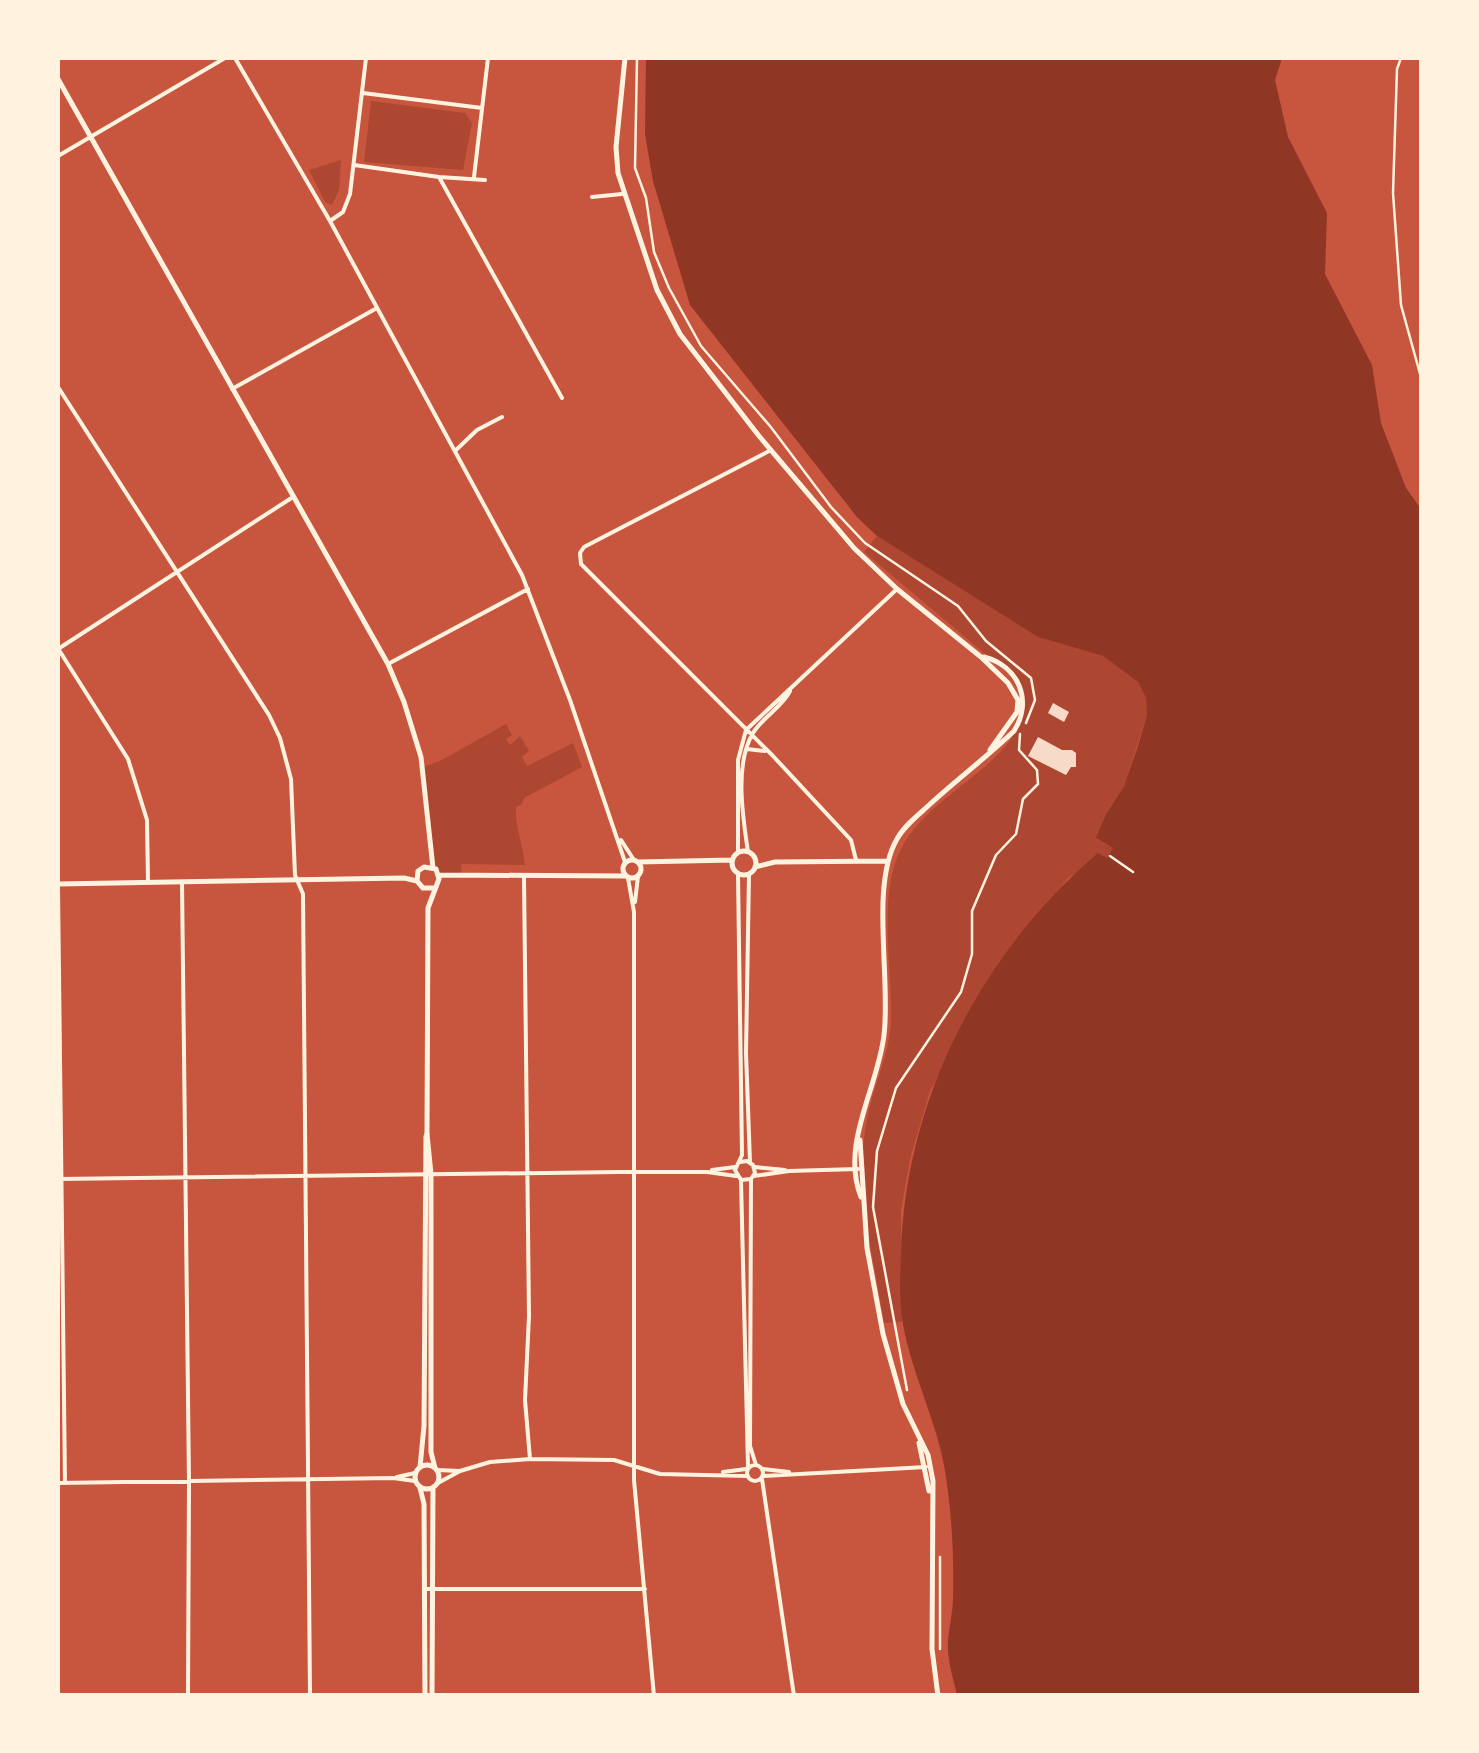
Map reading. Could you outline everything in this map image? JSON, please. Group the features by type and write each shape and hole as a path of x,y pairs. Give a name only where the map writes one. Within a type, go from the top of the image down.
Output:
{"street":[{"path":"58,156 225,58"},
{"path":"235,58 330,221 528,589 618,836 634,912"},
{"path":"330,221 343,212 348,202 366,58"},
{"path":"474,178 488,58"},
{"path":"626,58 616,148 622,194 657,290 680,334 854,548 897,589 982,657 1004,667 1024,697 1020,722 899,834 887,861 884,1039 855,1146 883,1334 927,1467 932,1649 938,1696"},
{"path":"58,79 388,664 423,767 429,851 439,879"},
{"path":"362,93 482,108"},
{"path":"354,166 485,180"},
{"path":"439,177 562,398"},
{"path":"592,197 622,194"},
{"path":"232,389 377,308"},
{"path":"58,387 280,738 291,778 295,875 303,894 310,1696"},
{"path":"456,450 477,430 502,417"},
{"path":"772,449 584,547 581,564 773,756 851,840 856,860"},
{"path":"148,882 148,820 132,768 58,648 293,497"},
{"path":"388,664 528,589"},
{"path":"732,863 738,852 737,768 746,730 897,589"},
{"path":"755,867 743,797 747,749 751,736 790,691"},
{"path":"747,749 762,749 773,756"},
{"path":"618,836 638,867 634,912 635,1511 654,1696"},
{"path":"416,878 429,851"},
{"path":"738,852 775,862"},
{"path":"794,1696 762,1500 763,1478 750,1446 752,1164 746,1072 749,874 755,867 775,862 887,861"},
{"path":"625,862 638,867"},
{"path":"439,879 625,875 638,867 662,863 732,863"},
{"path":"59,1179 707,1172 735,1167 740,1162 738,874 732,863"},
{"path":"424,867 433,868"},
{"path":"738,874 749,874"},
{"path":"524,877 529,1316 525,1400 530,1460"},
{"path":"66,1483 58,885 416,878"},
{"path":"416,878 428,908"},
{"path":"428,1696 424,1504 417,1474 424,1426 427,1353 428,908 439,879"},
{"path":"182,882 188,1696"},
{"path":"423,888 433,888"},
{"path":"740,1162 789,1171"},
{"path":"735,1167 747,1470 762,1500"},
{"path":"707,1172 752,1178 789,1171 857,1169"},
{"path":"427,1353 431,1452 436,1469 428,1589"},
{"path":"424,1426 432,1426"},
{"path":"420,1488 490,1462 530,1460 614,1460 660,1474 718,1474 758,1467 798,1473"},
{"path":"754,1480 798,1473 927,1467"},
{"path":"58,1483 393,1478 436,1469 460,1471"},
{"path":"428,1589 645,1589"}],"path":[{"path":"637,58 636,168 646,198 654,252 701,346 865,544 958,606 975,630 1022,668 1035,687 1034,709 1018,744 1023,756 1037,770 1038,784 1023,799 1016,834 996,855 972,911 969,972 961,992 896,1088 877,1151 873,1207 908,1394"},
{"path":"1401,58 1397,70 1393,193 1401,305 1422,380"},
{"path":"1110,856 1134,872"},
{"path":"940,1541 940,1650"}],"shaded area":[{"path":"646,58 1282,58 1275,80 1288,137 1327,213 1325,274 1372,365 1381,423 1406,488 1421,509 1421,1695 957,1695 948,1651 953,1567 946,1477 938,1438 907,1343 901,1308 906,1198 917,1142 934,1087 985,984 1018,936 1056,893 1098,853 1107,858 1113,848 1096,838 1124,786 1147,715 1146,698 1138,682 1103,656 1038,637 877,536 857,517 690,305 653,181 645,134"},
{"path":"371,101 465,113 472,123 463,170 364,162"},
{"path":"341,160 339,190 332,205 325,202 309,170"},
{"path":"877,536 1038,637 1103,656 1138,682 1146,698 1147,715 1124,786 1106,813 1097,839 1113,848 1106,859 1069,877 1006,955 930,1091 910,1159 901,1210 902,1322 884,1323 866,1221 862,1170 867,1119 891,1023 888,910 894,867 901,849 923,819 1009,742 1023,698 1009,674 864,552"},
{"path":"506,724 512,735 506,739 510,745 520,736 529,751 522,757 527,766 573,743 582,767 524,798 516,807 525,865 461,864 462,877 439,875 433,868 423,767"}],"building":[{"path":"1053,703 1069,712 1064,722 1048,713"},
{"path":"1038,737 1076,753 1076,767 1071,767 1066,775 1028,756"}]}
